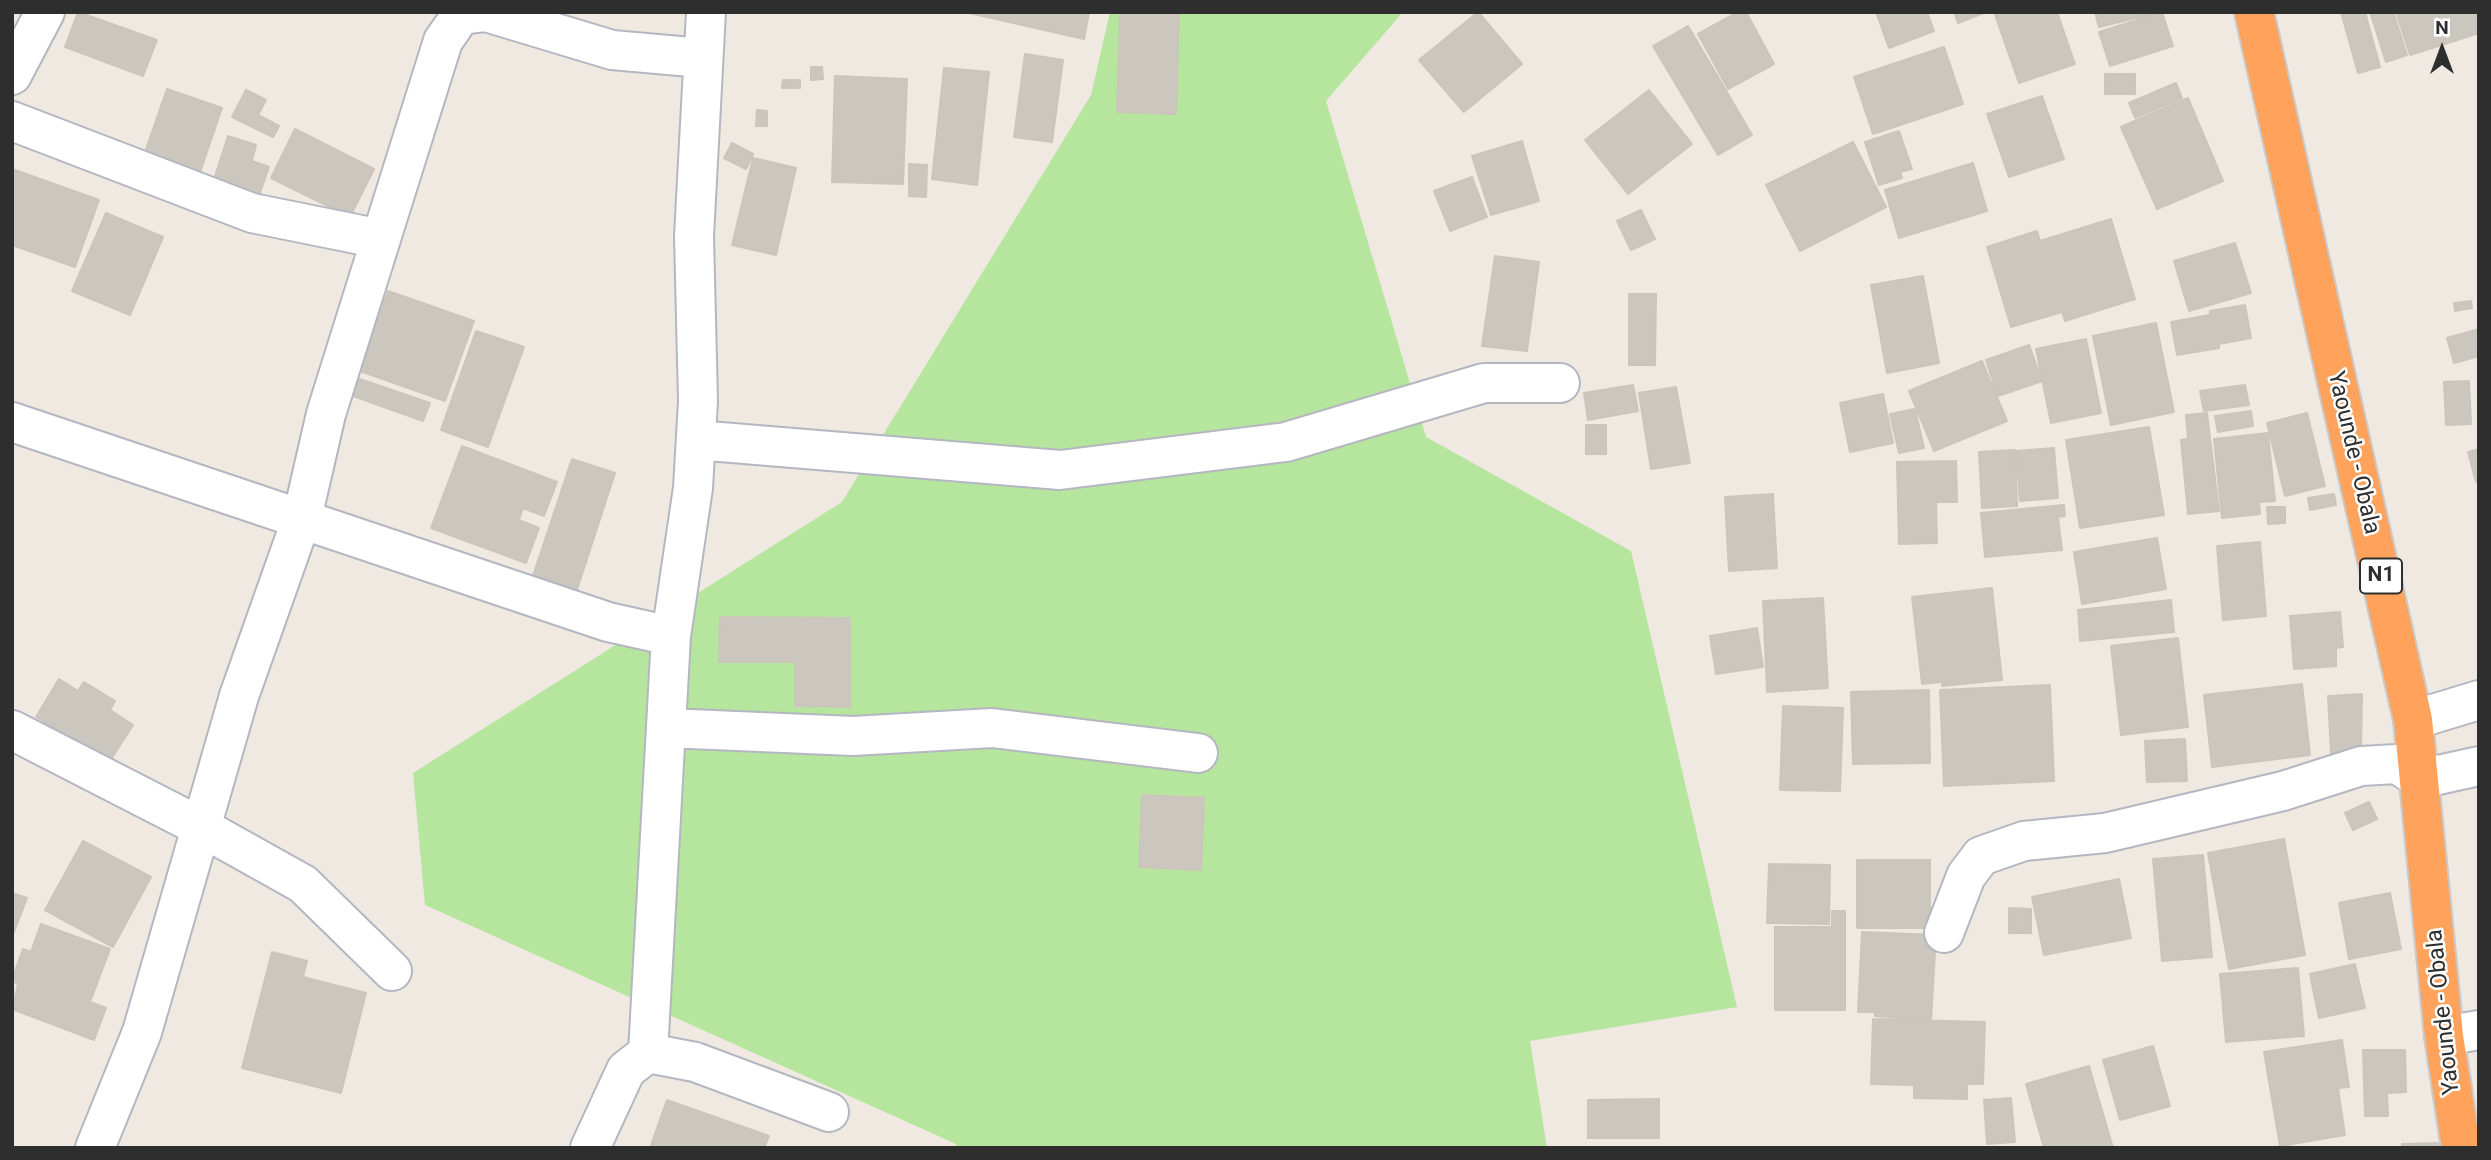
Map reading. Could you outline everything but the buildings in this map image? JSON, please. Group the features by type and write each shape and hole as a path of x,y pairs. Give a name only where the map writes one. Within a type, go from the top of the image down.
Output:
{"highway":[{"name":"Yaounde - Obala","path":"2254,12 2413,720 2461,1033 2461,1148"}],"street":[{"path":"12,75 45,12"},
{"path":"96,1148 142,1032 239,696 302,518 326,414 443,41 461,15 486,12 612,50 702,58"},
{"path":"648,1053 671,636 693,488 694,236 706,12"},
{"path":"12,121 252,213 381,239"},
{"path":"695,440 1059,470 1286,442 1484,383 1560,383"},
{"path":"12,422 608,622 671,636"},
{"path":"2413,720 2479,699"},
{"path":"667,728 853,736 992,728 1198,752"},
{"path":"12,730 201,827 303,884 392,971"},
{"path":"1944,933 1966,876 1980,856 2024,841 2105,833 2283,791 2361,766 2398,764 2420,779 2479,766"},
{"path":"590,1148 626,1070 648,1053 695,1062 829,1112"}],"green space":[{"path":"1110,12 1403,12 1326,101 1426,437 1631,551 1737,1007 1530,1041 1547,1148 956,1148 956,1144 425,905 413,773 842,502 1091,95"}]}
